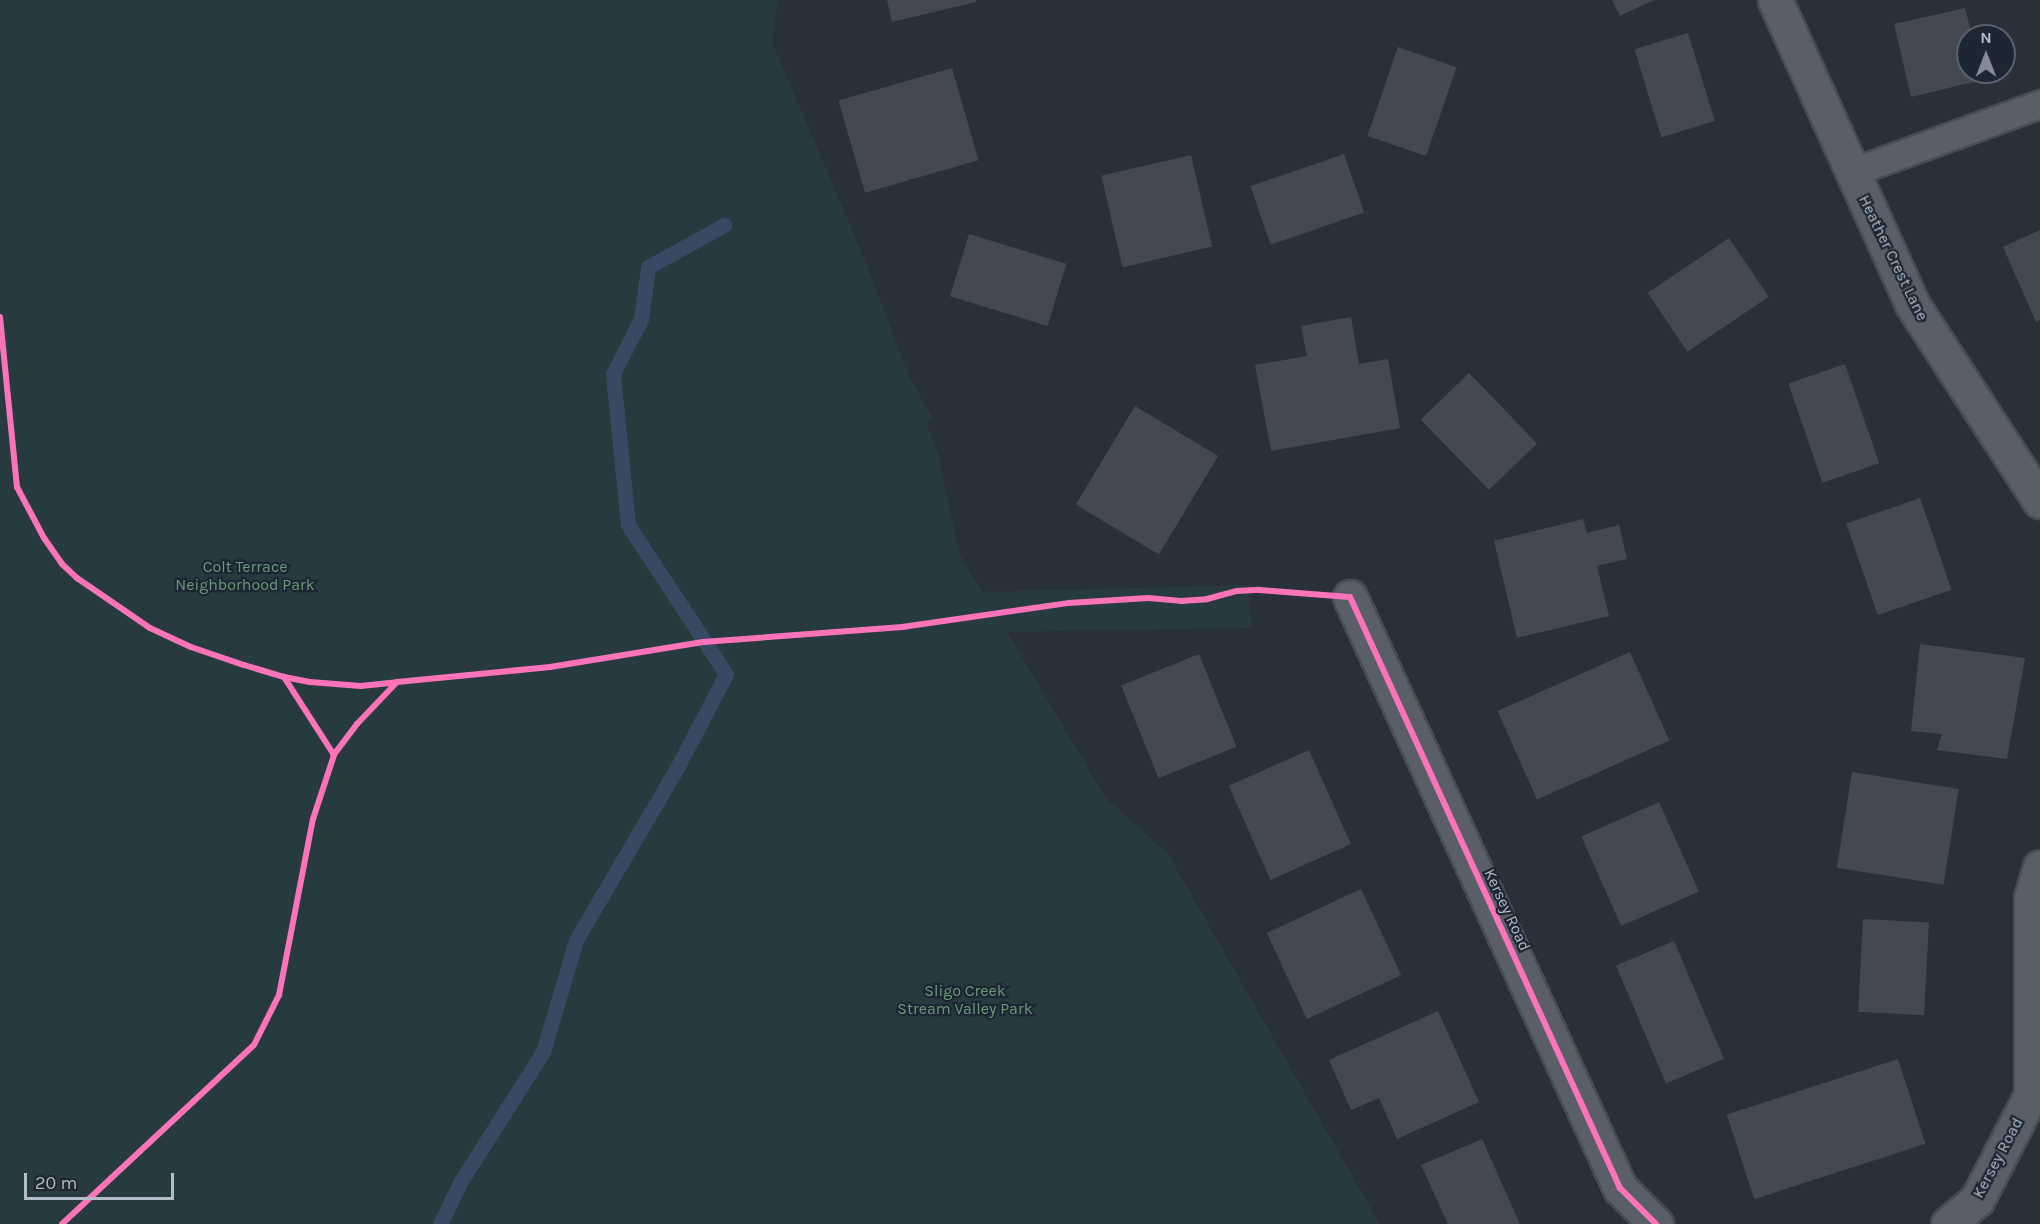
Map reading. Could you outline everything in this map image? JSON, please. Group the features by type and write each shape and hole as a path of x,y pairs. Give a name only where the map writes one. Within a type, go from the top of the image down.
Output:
{"street":[{"name":"Heather Crest Lane","path":"1775,0 1912,304 2040,501"},
{"name":"Kersey Road","path":"1350,597 1620,1188 1656,1224"},
{"name":"Kersey Road","path":"1948,1224 1977,1200 2031,1095 2031,898 2040,867"}],"lane":[{"path":"1852,172 2040,104"}],"green space":[{"path":"0,0 778,0 772,42 864,258 910,378 933,418 926,423 938,453 959,553 982,592 1247,585 1252,628 1007,632 1106,798 1168,854 1380,1224 0,1224"}],"building":[{"path":"887,0 976,0 976,2 892,22"},
{"path":"1612,0 1654,0 1620,16"},
{"path":"1965,8 1969,24 1956,24 1956,84 1965,84 1911,97 1894,24"},
{"path":"1688,33 1715,121 1661,137 1634,49"},
{"path":"1398,47 1457,67 1426,156 1367,136"},
{"path":"952,68 978,160 865,193 839,101"},
{"path":"1344,154 1364,213 1271,245 1250,186"},
{"path":"1191,155 1212,247 1123,267 1101,176"},
{"path":"2040,230 2040,320 2036,322 2003,247"},
{"path":"969,234 1067,264 1048,326 950,296"},
{"path":"1729,238 1769,297 1687,352 1648,293"},
{"path":"1351,317 1359,364 1388,359 1400,428 1271,451 1255,365 1307,356 1301,326"},
{"path":"1845,364 1879,463 1822,483 1788,384"},
{"path":"1469,373 1537,443 1489,490 1421,420"},
{"path":"1135,406 1218,456 1159,555 1076,505"},
{"path":"1920,498 1952,590 1878,615 1846,523"},
{"path":"1583,519 1587,533 1619,525 1627,559 1597,566 1609,616 1517,638 1494,541"},
{"path":"1920,644 2025,658 2007,759 1937,750 1942,734 1911,731"},
{"path":"1630,652 1669,741 1537,800 1498,711"},
{"path":"1199,654 1236,747 1159,778 1121,685"},
{"path":"1309,750 1351,844 1271,880 1229,786"},
{"path":"1852,772 1959,789 1943,885 1837,868"},
{"path":"1659,802 1699,892 1621,926 1581,837"},
{"path":"1361,889 1401,975 1307,1019 1267,933"},
{"path":"1863,919 1929,922 1924,1015 1858,1012"},
{"path":"1674,941 1724,1059 1666,1083 1616,966"},
{"path":"1438,1011 1479,1102 1397,1139 1379,1098 1351,1110 1329,1060"},
{"path":"1898,1059 1926,1144 1754,1199 1727,1115"},
{"path":"1482,1139 1520,1224 1448,1224 1421,1165"}],"waterway":[{"path":"440,1224 461,1181 543,1052 576,940 678,766 726,674 628,525 613,374 641,319 648,267 724,225"}],"cycle path":[{"path":"0,317 17,487 44,538 62,564 77,578 150,628 191,647 244,665 310,682 361,686 397,682 357,724 334,755 284,677"},
{"path":"397,682 550,667 703,642 902,627 1069,603 1148,598 1181,601 1207,599 1237,591 1259,590 1350,597 1620,1188 1656,1224"},
{"path":"62,1224 254,1045 279,995 313,819 334,755"}],"park label":[{"name":"Colt Terrace Neighborhood Park","path":"245,576"},
{"name":"Sligo Creek Stream Valley Park","path":"965,1000"}]}
